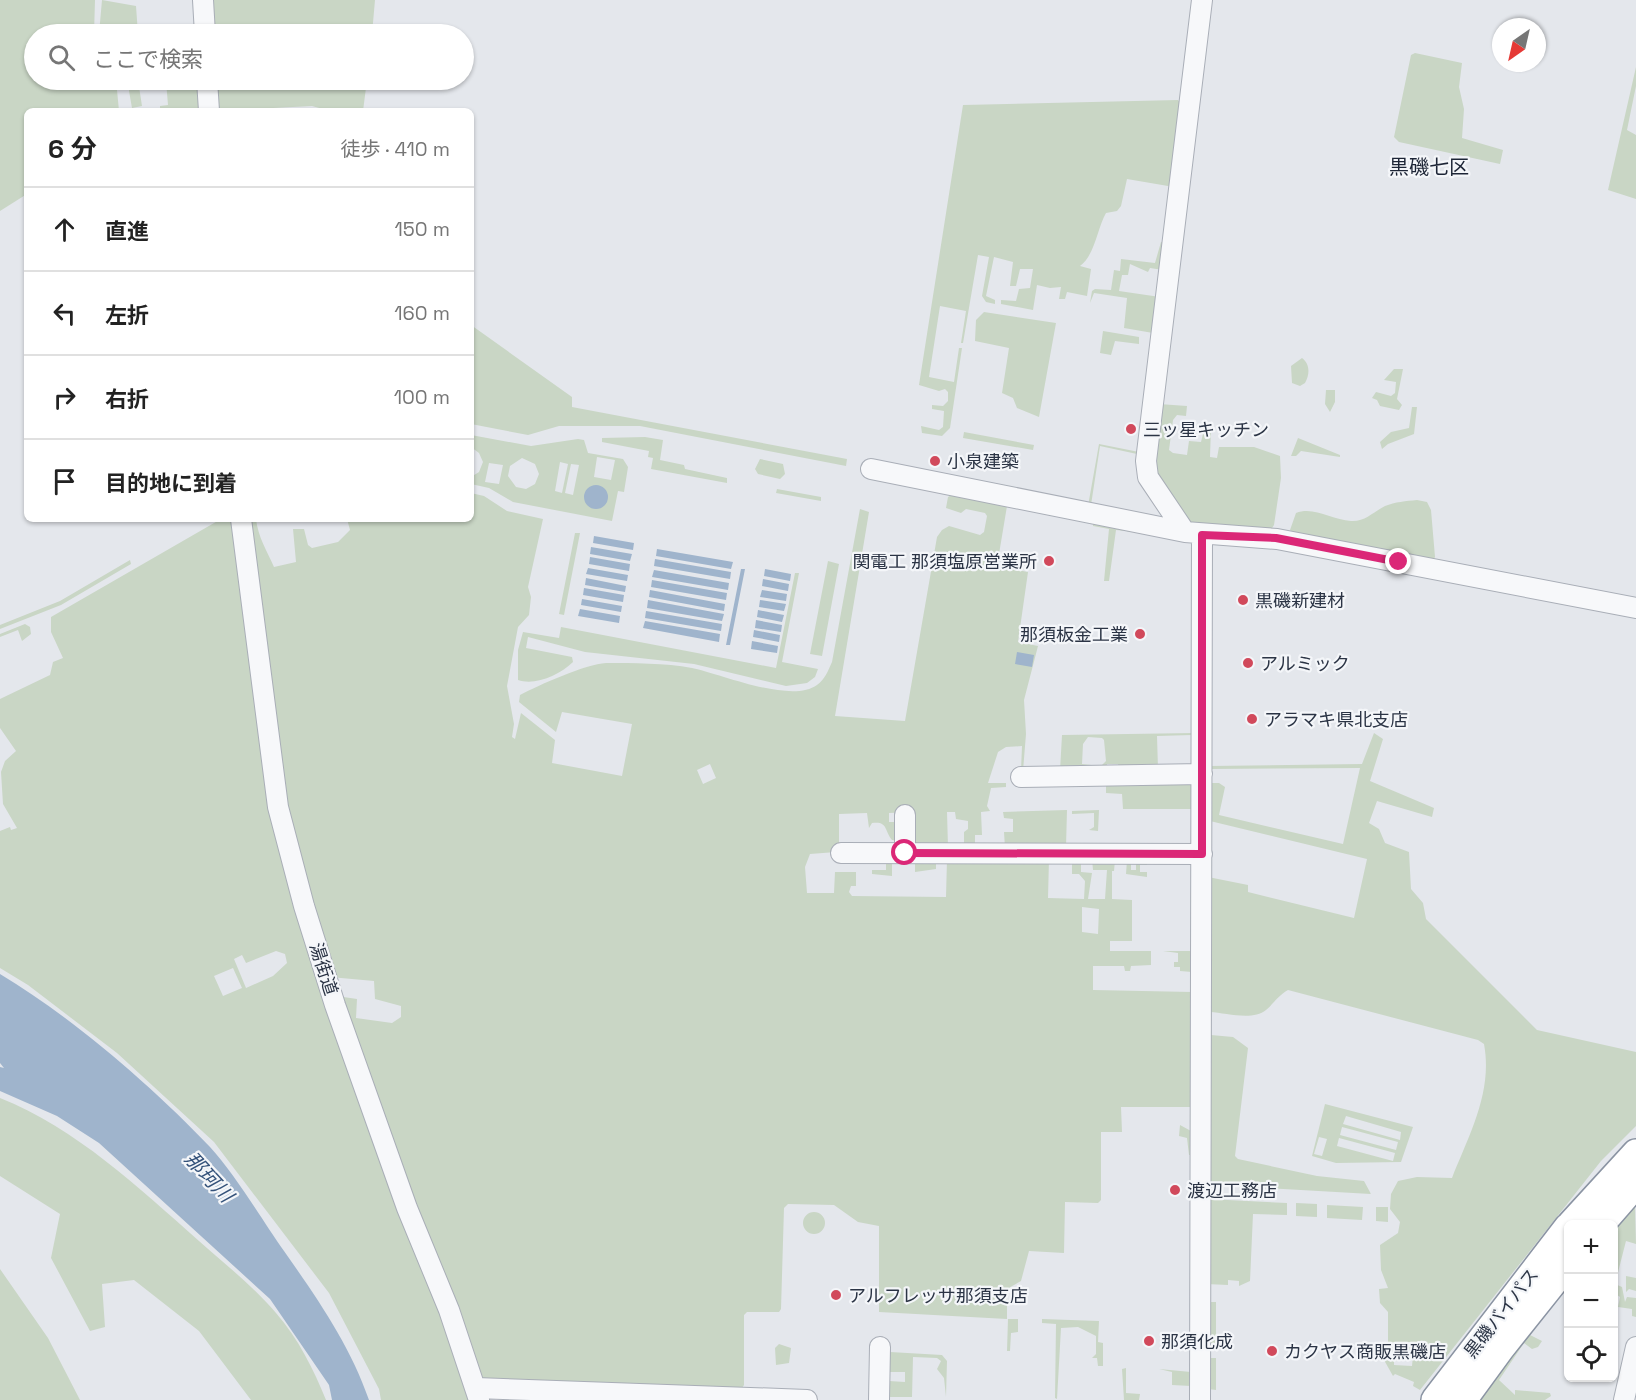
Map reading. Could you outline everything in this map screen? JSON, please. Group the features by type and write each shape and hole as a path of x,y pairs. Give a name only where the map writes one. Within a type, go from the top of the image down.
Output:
{"highway":[{"name":"黒磯バイパス","path":"1575,1220 1636,1153"},
{"path":"1604,1220 1636,1184"},
{"name":"黒磯バイパス","path":"1435,1400 1564,1234"},
{"name":"黒磯バイパス","path":"1463,1400 1501,1348 1564,1270"}],"street":[{"path":"203,0 204,24"},
{"path":"1200,1400 1202,774 1193,533 1153,486 1148,477 1146,460 1202,0"},
{"path":"208,90 209,108"},
{"path":"871,470 1193,533 1276,538 1636,608"},
{"name":"湯街道","path":"241,522 278,807 301,896 339,1016 477,1394"},
{"path":"1022,777 1202,774"},
{"path":"905,815 905,853"},
{"path":"841,853 1202,854"},
{"path":"879,1400 880,1347"},
{"path":"1624,1400 1636,1347"},
{"path":"477,1394 807,1400"}],"green space":[{"path":"0,0 95,0 94,24 24,24 24,90 117,90 119,108 24,108 24,196 0,211"},
{"path":"102,0 136,6 137,24 100,24"},
{"path":"206,0 375,0 373,24 207,24"},
{"path":"1415,53 1462,63 1459,87 1464,109 1462,138 1503,150 1500,164 1399,142 1394,137 1411,55"},
{"path":"1636,67 1636,86 1627,130 1636,135 1636,199 1608,190"},
{"path":"140,90 142,106 132,108 129,91"},
{"path":"167,90 203,90 204,108 160,108 160,106 168,105"},
{"path":"212,90 366,90 363,108 312,106 215,108"},
{"path":"1178,100 1185,110 1173,183 1168,186 1127,179 1121,206 1117,211 1106,213 1092,249 1080,266 1091,269 1087,296 1067,292 1065,299 1059,299 1061,287 1050,288 1037,285 1033,310 1001,304 1001,300 1016,301 1019,289 1030,288 1033,269 1020,269 1016,286 1010,286 1013,262 994,257 986,296 995,300 995,304 986,302 982,296 989,257 978,255 963,343 961,343 966,311 940,306 929,377 954,382 959,348 962,348 950,428 942,436 922,433 921,426 939,430 943,427 944,411 932,409 932,405 943,406 948,401 948,392 945,389 939,391 919,385 963,105"},
{"path":"1161,242 1167,243 1163,270 1150,268 1148,272 1130,264 1128,275 1122,275 1119,291 1160,297 1153,333 1124,328 1127,298 1094,293 1090,303 1092,291 1095,289 1111,290 1114,270 1120,271 1121,259 1155,263"},
{"path":"984,312 1056,323 1039,417 1017,408 1013,398 1002,393 1009,348 975,341 976,320"},
{"path":"474,327 572,397 572,407 847,459 846,466 640,426 559,426 528,435 474,425"},
{"path":"1103,331 1139,337 1139,344 1115,341 1111,355 1100,353"},
{"path":"1302,358 1308,366 1308,376 1305,383 1300,386 1292,383 1291,366"},
{"path":"1394,369 1403,369 1397,399 1402,405 1399,410 1380,406 1377,400 1372,398 1376,392 1391,396 1395,393 1396,382 1384,380"},
{"path":"1326,390 1335,390 1335,402 1330,412 1325,404"},
{"path":"1159,404 1187,406 1186,416 1177,415 1173,420 1169,450 1173,453 1187,455 1189,441 1201,442 1206,422 1211,427 1210,457 1217,458 1219,447 1254,447 1280,456 1281,478 1274,525 1270,531 1189,528 1149,461"},
{"path":"1412,407 1417,407 1414,434 1388,444 1382,449 1380,442 1391,432 1409,428"},
{"path":"964,432 1034,445 1033,450 963,438"},
{"path":"474,436 531,446 584,440 588,453 623,459 628,467 624,492 618,491 612,521 513,502 489,488 474,485 474,475 479,472 483,462 479,453 474,449","holes":["597,457 615,460 611,480 594,477","522,458 535,464 539,474 535,484 526,489 516,487 508,476 510,466","560,462 568,464 562,493 555,491","489,463 503,465 499,484 485,482","571,464 579,465 573,495 565,493"]},
{"path":"645,437 663,440 660,460 684,465 685,469 727,478 727,483 651,469 653,458 648,457 649,451 602,442 602,438"},
{"path":"1298,438 1340,455 1340,457 1301,451 1296,456 1291,456"},
{"path":"1099,444 1139,452 1137,454 1100,446 1091,505 1088,506"},
{"path":"760,459 783,464 785,474 780,479 758,474 755,469"},
{"path":"777,489 821,497 821,501 776,493"},
{"path":"474,494 484,496 507,511 543,519 528,587 531,597 529,615 518,627 507,686 514,724 512,737 515,739 521,713 555,740 552,763 622,776 632,724 562,712 556,732 519,702 520,695 575,671 606,663 682,666 774,690 805,690 817,685 832,662 860,509 869,512 835,716 905,721 937,537 949,526 980,535 984,532 987,516 985,513 966,509 961,513 946,508 948,497 953,494 1007,506 997,566 1028,572 1018,642 1038,646 1024,700 1026,734 1023,771 1021,771 1022,746 1006,747 998,752 988,783 1006,783 1006,787 991,788 987,806 990,811 981,812 982,835 975,835 975,847 964,847 964,832 968,829 968,821 956,819 955,812 947,812 948,847 917,848 912,842 911,812 889,813 889,822 897,822 897,841 892,840 881,823 872,823 869,828 867,813 839,814 839,848 836,852 810,854 805,867 807,893 834,893 835,872 856,872 856,886 851,886 849,892 852,896 946,897 947,859 1049,859 1048,898 1084,899 1085,881 1079,874 1072,874 1072,860 1081,860 1081,872 1092,873 1088,899 1105,899 1107,870 1093,870 1092,859 1115,860 1114,871 1112,871 1112,899 1132,900 1132,941 1110,941 1110,951 1151,951 1151,965 1131,966 1130,971 1125,971 1124,966 1093,966 1093,990 1192,992 1194,1107 1121,1107 1122,1132 1101,1132 1101,1200 1098,1203 1065,1202 1064,1253 1029,1251 1021,1281 1007,1289 1007,1319 879,1312 879,1226 858,1222 834,1205 788,1204 784,1208 781,1309 779,1312 747,1312 744,1315 744,1385 739,1392 471,1386 473,1400 381,1400 379,1389 329,1293 214,1142 117,1053 28,985 0,968 0,831 10,827 11,830 17,828 3,804 1,772 5,761 16,751 0,728 0,699 50,675 53,662 63,658 51,632 51,617 216,522 256,522 274,567 296,562 293,529 304,529 308,545 312,548 338,542 350,530 348,522 474,522","holes":["710,764 716,778 703,784 697,770","1082,907 1099,909 1098,934 1082,932","276,951 285,954 287,963 273,976 246,988 234,959 242,955 246,963","233,968 242,988 223,996 214,976","330,977 374,981 375,999 401,1006 401,1017 392,1023 356,1018 357,999 330,995"]},
{"path":"1417,500 1427,502 1431,510 1435,557 1433,561 1296,537 1290,530 1296,513 1303,511 1356,521 1389,505"},
{"path":"1093,523 1137,532 1116,530 1109,581 1104,581 1109,529 1093,526"},
{"path":"575,533 580,533 564,615 559,614"},
{"path":"130,560 131,564 61,605 0,629 0,625 60,601"},
{"path":"828,561 839,564 822,656 810,654"},
{"path":"795,573 799,573 782,662 818,669 815,677 807,683 786,686 694,664 585,652 528,637 526,648 572,657 573,662 547,678 532,682 518,680 518,650 523,632 559,638 561,627 776,668"},
{"path":"25,624 30,627 31,634 22,641 18,630 0,637 0,634"},
{"path":"1194,733 1192,765 1192,735 1157,736 1158,769 1119,770 1118,764 1107,764 1107,770 1060,771 1062,735","holes":["1088,737 1102,738 1106,761 1101,766 1082,764 1083,744"]},
{"path":"1374,733 1383,739 1370,781 1434,808 1432,817 1377,801 1369,823 1379,829 1385,843 1409,852 1411,889 1423,903 1426,919 1537,1030 1636,1052 1636,1126 1601,1161 1420,1390 1413,1386 1414,1382 1395,1374 1393,1376 1384,1360 1394,1361 1394,1365 1412,1366 1413,1356 1388,1354 1388,1312 1380,1303 1379,1289 1388,1288 1381,1270 1380,1245 1398,1233 1400,1222 1390,1209 1391,1194 1398,1181 1417,1177 1452,1178 1478,1113 1485,1079 1484,1044 1478,1040 1288,990 1266,1010 1254,1015 1239,1016 1210,1012 1208,877 1248,885 1248,892 1354,918 1367,859 1210,821 1210,783 1219,783 1225,787 1219,815 1343,844 1360,768 1210,769 1210,766 1362,764"},
{"path":"1106,781 1194,784 1194,809 1123,809 1122,794 1106,793"},
{"path":"1067,810 1066,847 1005,848 1004,832 1013,832 1013,819 1004,818 1003,812"},
{"path":"1099,810 1098,831 1089,830 1094,827 1094,813 1072,814 1072,811"},
{"path":"936,859 936,869 915,872 915,860"},
{"path":"886,860 892,860 892,876 872,874 872,870 886,870"},
{"path":"1127,860 1131,860 1131,870 1136,870 1136,860 1148,861 1147,865 1140,865 1140,872 1147,872 1147,877 1126,874"},
{"path":"1163,951 1190,951 1193,956 1192,972 1180,971 1180,967 1174,967 1174,962 1178,962 1178,953"},
{"path":"1211,1035 1233,1037 1248,1048 1235,1156 1238,1159 1317,1176 1364,1181 1371,1194 1211,1185 1206,1179 1207,1039"},
{"path":"0,1098 55,1126 106,1161 249,1285 276,1313 291,1333 311,1366 326,1400 251,1400 199,1331 134,1280 102,1284 105,1327 90,1331 51,1258 60,1214 0,1176"},
{"path":"1325,1104 1413,1127 1401,1162 1336,1163 1312,1156","holes":["1346,1116 1401,1132 1400,1140 1343,1124","1342,1127 1398,1142 1396,1150 1340,1135","1319,1137 1327,1139 1322,1156 1314,1154","1339,1138 1395,1153 1393,1161 1337,1146"]},
{"path":"1180,1125 1191,1131 1192,1155 1189,1155 1187,1138 1179,1136"},
{"path":"1208,1199 1287,1203 1287,1215 1253,1214 1250,1281 1239,1286 1239,1281 1228,1280 1228,1285 1206,1284"},
{"path":"1296,1203 1317,1204 1317,1217 1296,1216"},
{"path":"1327,1205 1363,1207 1362,1220 1327,1218"},
{"path":"1376,1207 1388,1207 1388,1222 1376,1221"},
{"path":"1635,1207 1636,1244 1626,1241 1618,1272 1618,1225"},
{"path":"814,1212 822,1215 825,1223 822,1231 814,1234 806,1231 803,1223 806,1215"},
{"path":"0,1269 48,1338 80,1400 0,1400"},
{"path":"1626,1276 1636,1278 1636,1291 1629,1289 1626,1292"},
{"path":"1618,1285 1622,1287 1625,1302 1627,1297 1636,1298 1636,1317 1632,1316 1632,1309 1618,1307 1620,1297"},
{"path":"1207,1302 1216,1302 1216,1344 1208,1344"},
{"path":"1008,1319 1018,1319 1018,1332 1011,1333 1010,1351 1007,1351"},
{"path":"1042,1319 1099,1321 1098,1342 1103,1343 1103,1366 1098,1366 1097,1358 1092,1358 1096,1354 1096,1336 1078,1327 1061,1328 1057,1399 1055,1398 1056,1324 1042,1323"},
{"path":"1528,1334 1542,1341 1538,1347 1532,1349 1524,1343 1499,1380 1515,1395 1515,1390 1550,1393 1551,1396 1545,1400 1477,1400"},
{"path":"779,1344 791,1348 789,1363 776,1365 775,1348"},
{"path":"890,1352 942,1355 947,1361 946,1397 944,1378 937,1369 941,1361 937,1358 913,1357 912,1397 888,1397 885,1356","holes":["890,1372 905,1372 905,1382 889,1381"]},
{"path":"1208,1358 1216,1358 1216,1390 1208,1389"},
{"path":"1126,1368 1126,1393 1140,1394 1139,1400 1124,1400 1122,1369"},
{"path":"1159,1369 1191,1372 1191,1386 1172,1385 1172,1372"}],"water":[{"path":"596,485 601,486 607,492 607,502 601,508 596,509 591,508 585,502 584,497 585,492 591,486"},
{"path":"594,536 634,543 633,550 593,543"},
{"path":"591,547 632,554 630,561 590,554"},
{"path":"657,549 733,562 731,569 656,556"},
{"path":"590,557 630,564 629,571 589,564"},
{"path":"655,559 731,572 730,579 654,566"},
{"path":"588,568 628,575 627,581 586,574"},
{"path":"741,569 745,569 730,645 726,645"},
{"path":"765,569 791,574 790,581 764,576"},
{"path":"654,570 729,583 728,590 652,577"},
{"path":"586,578 626,586 625,592 585,585"},
{"path":"763,579 789,584 788,591 762,586"},
{"path":"652,580 727,593 726,600 651,587"},
{"path":"584,588 624,595 623,602 583,595"},
{"path":"650,590 725,604 724,611 649,597"},
{"path":"762,590 787,594 786,601 760,597"},
{"path":"582,599 622,606 621,612 581,605"},
{"path":"648,600 724,614 722,621 647,608"},
{"path":"760,600 786,604 784,611 759,607"},
{"path":"580,609 620,616 619,623 578,616"},
{"path":"758,610 784,615 782,622 757,617"},
{"path":"646,611 722,624 721,631 645,618"},
{"path":"756,620 782,625 781,632 755,628"},
{"path":"645,621 720,634 719,642 643,628"},
{"path":"754,630 780,635 779,642 753,637"},
{"path":"752,641 778,646 777,653 751,649"},
{"path":"1017,652 1034,655 1032,667 1015,664"},
{"name":"那珂川","path":"0,974 55,1011 110,1054 163,1100 210,1147 239,1184 320,1304 352,1360 369,1400 332,1400 329,1385 270,1299 99,1143 57,1116 0,1091 0,1067 4,1068 0,1063"}],"place":[{"name":"三ッ星キッチン","path":"1131,429"},
{"name":"小泉建築","path":"935,461"},
{"name":"関電工 那須塩原営業所","path":"1049,561"},
{"name":"黒磯新建材","path":"1243,600"},
{"name":"那須板金工業","path":"1140,634"},
{"name":"アルミック","path":"1248,663"},
{"name":"アラマキ県北支店","path":"1252,719"},
{"name":"渡辺工務店","path":"1175,1190"},
{"name":"アルフレッサ那須支店","path":"836,1295"},
{"name":"那須化成","path":"1149,1341"},
{"name":"カクヤス商販黒磯店","path":"1272,1351"}],"district":[{"name":"黒磯七区","path":"1429,167"}],"route":[{"path":"905,853 1202,854 1202,535 1276,538 1399,562"}]}
